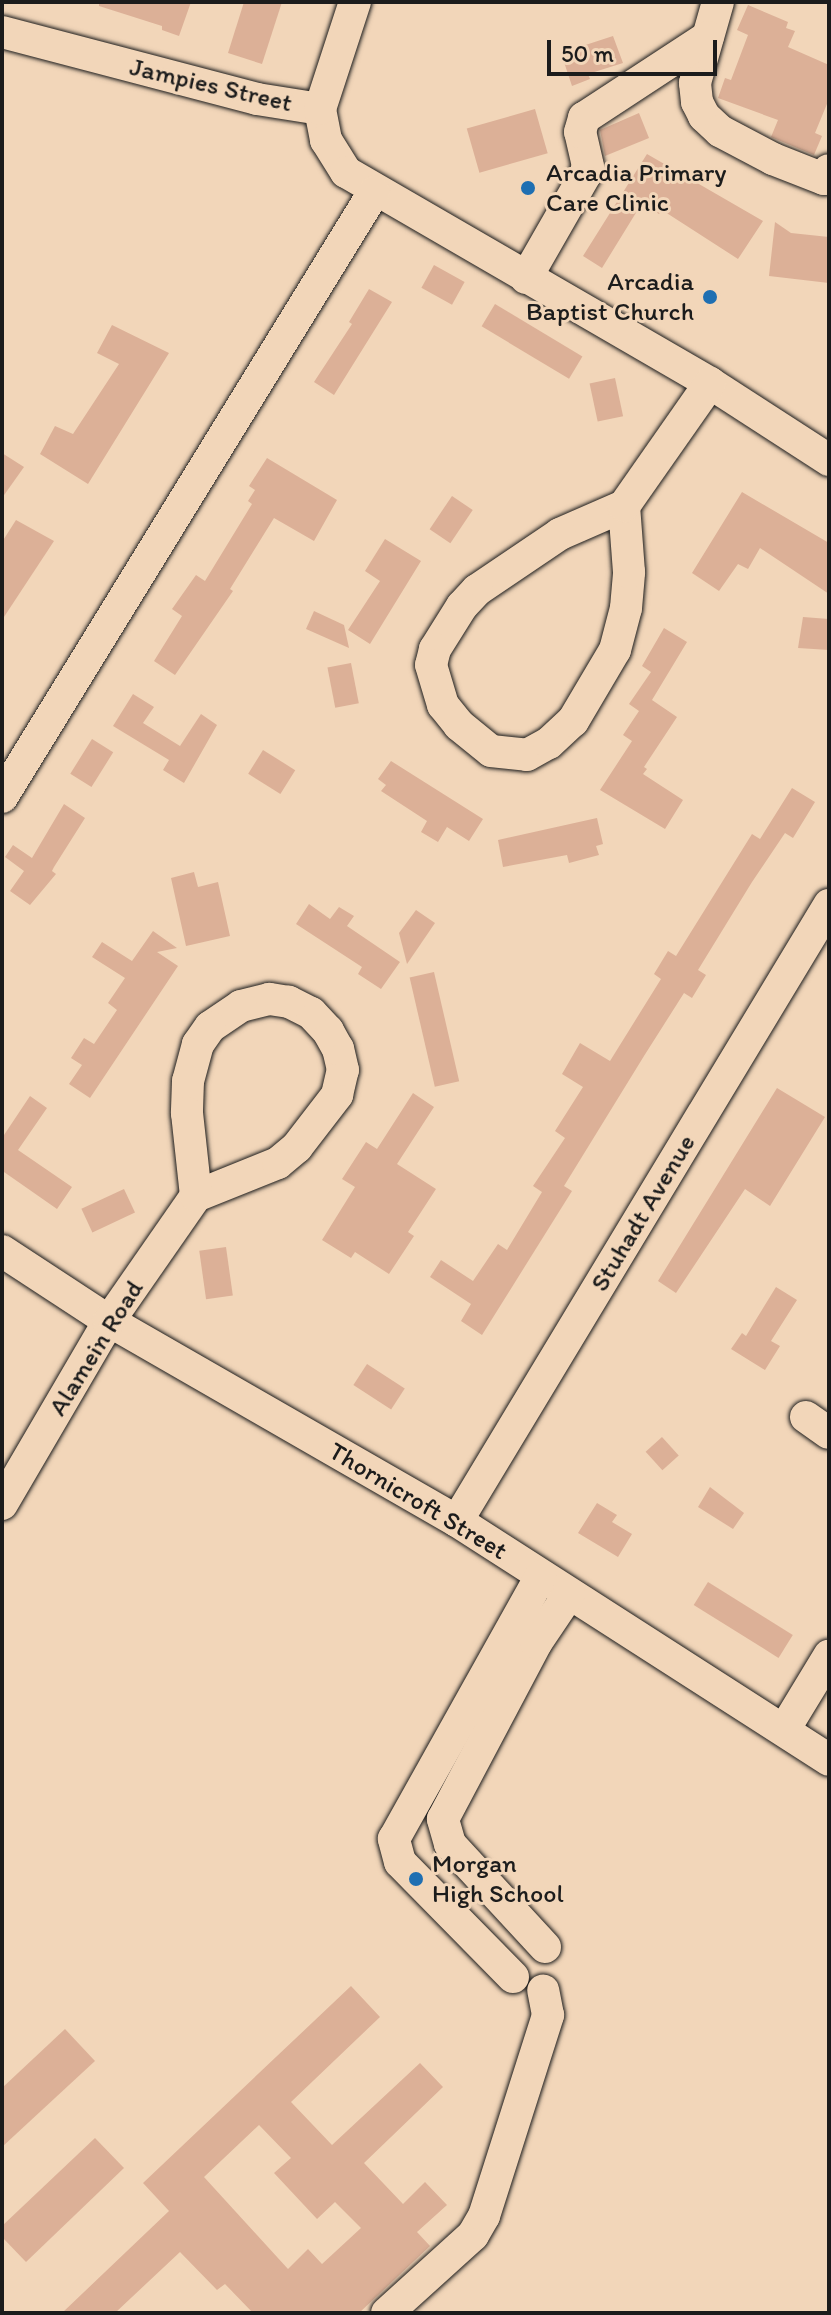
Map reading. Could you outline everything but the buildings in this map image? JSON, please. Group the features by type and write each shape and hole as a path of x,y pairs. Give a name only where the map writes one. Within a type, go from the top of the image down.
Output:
{"street":[{"path":"320,109 355,2"},
{"path":"718,2 695,83 697,102 704,116 720,131 773,159 827,177"},
{"name":"Jampies Street","path":"2,32 257,99 320,109 326,140 346,172 374,192 710,383 829,460"},
{"path":"526,278 585,175 588,166 580,132 584,118 708,37"},
{"path":"2,797 374,192"},
{"path":"624,506 629,572 626,608 615,650 573,721 549,743 527,755 491,751 459,725 443,705 431,665 435,649 462,606 477,590 560,534 624,506 710,383"},
{"name":"Stuhadt Avenue","path":"457,1521 829,905"},
{"path":"269,999 289,1002 311,1013 328,1031 338,1049 343,1070 337,1095 297,1147 278,1163 196,1196 187,1113 188,1081 198,1044 210,1027 241,1006 269,999"},
{"name":"Alamein Road","path":"2,1504 109,1321 196,1196"},
{"name":"Thornicroft Street","path":"2,1251 109,1321 457,1521 829,1760"},
{"path":"541,1576 394,1839 400,1862 525,1990 543,1990 556,1978 557,1960 450,1844 443,1819 536,1643 569,1594"},
{"path":"784,1730 829,1656"},
{"path":"513,1977 513,1958 519,1951 536,1945 545,1947"},
{"path":"387,2313 473,2235 484,2216 548,2015 543,1990"}],"place":[{"name":"Arcadia Primary Care Clinic","path":"528,188"},
{"name":"Arcadia Baptist Church","path":"710,297"},
{"name":"Morgan High School","path":"416,1879"}]}
